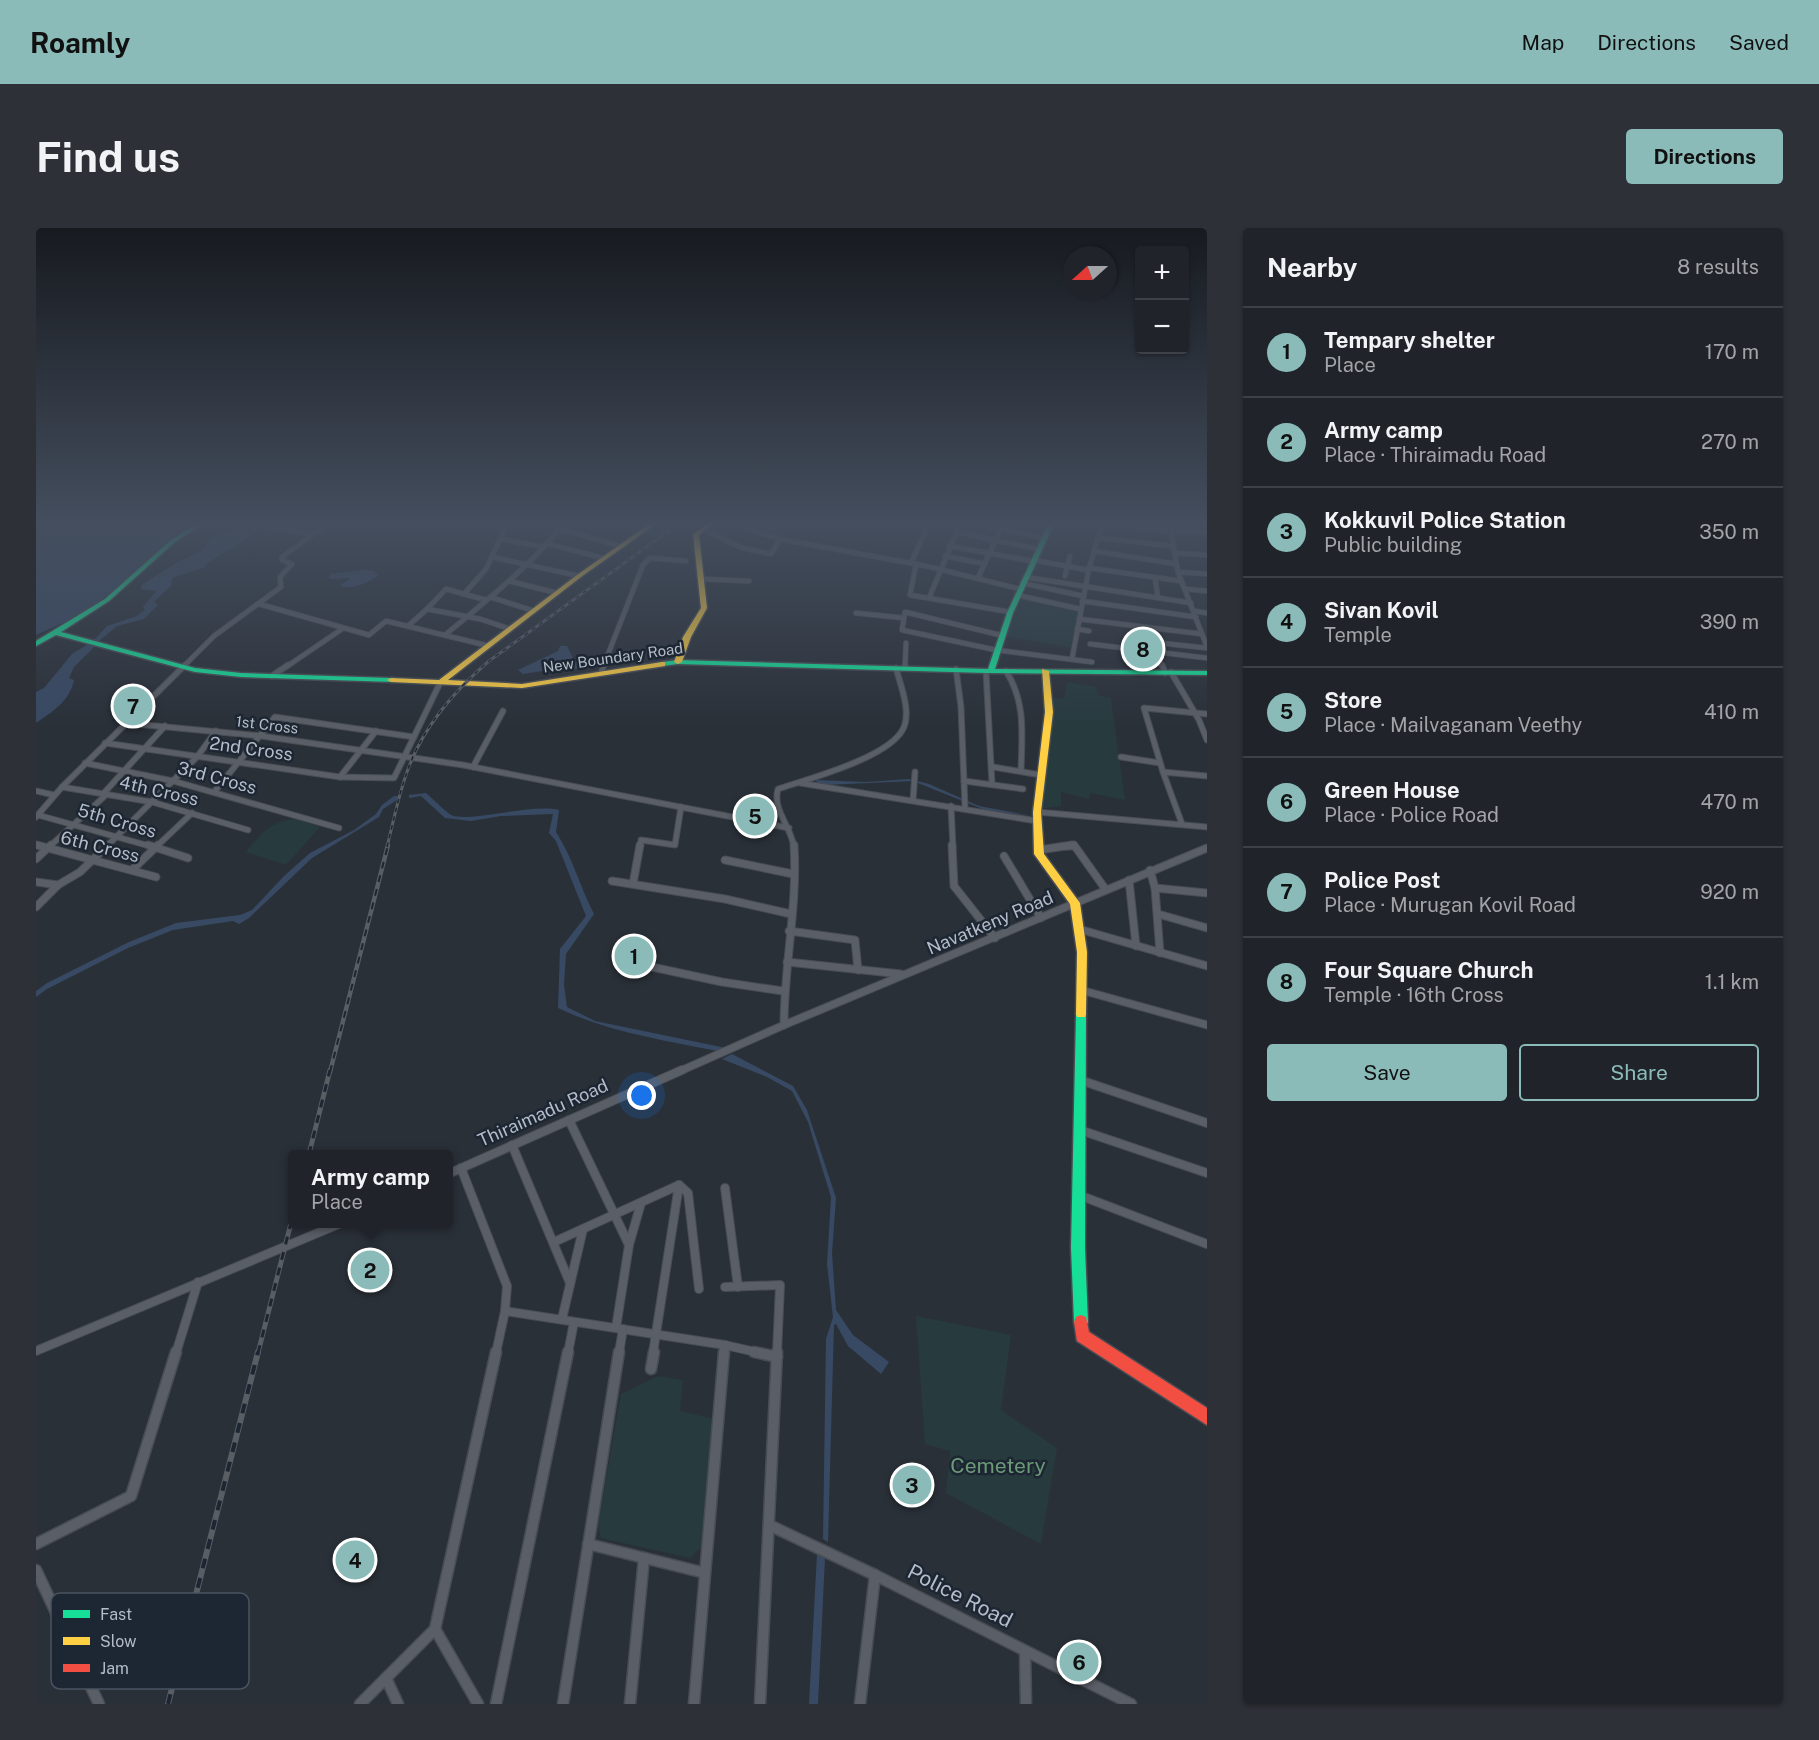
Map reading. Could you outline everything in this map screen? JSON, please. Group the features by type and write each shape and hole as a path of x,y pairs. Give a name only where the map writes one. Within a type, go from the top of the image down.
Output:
{"street":[{"path":"36,644 57,633 117,591"},
{"path":"37,816 85,763 214,636 276,591"},
{"path":"408,626 444,591"},
{"path":"453,591 534,611"},
{"path":"464,594 467,591"},
{"path":"445,635 497,591"},
{"path":"549,591 557,593"},
{"path":"405,757 440,683 560,591"},
{"path":"601,673 633,591"},
{"path":"678,662 687,637 703,615 702,591"},
{"path":"911,591 910,595 1010,612"},
{"path":"929,598 931,591"},
{"path":"992,784 989,671 1000,635 1019,591"},
{"path":"1034,591 1080,609"},
{"path":"1044,591 1196,617"},
{"path":"1074,663 1078,619 1084,591"},
{"path":"1111,591 1191,603"},
{"path":"1157,591 1158,598"},
{"path":"1131,640 1207,648 1187,591"},
{"path":"260,604 342,629 369,634 386,621 489,645"},
{"path":"427,609 510,629"},
{"path":"1194,611 1207,613"},
{"path":"856,613 905,615 1000,635"},
{"path":"905,615 902,630 996,650 1074,663 1092,662"},
{"path":"1078,619 1202,634"},
{"path":"1146,627 1155,652 1194,713 1207,740"},
{"path":"272,676 342,629"},
{"path":"1077,629 1089,631"},
{"name":"New Boundary Road","path":"57,633 183,667 241,675 522,686 678,662 733,661 989,671 1045,671 1074,663 1168,673 1207,673"},
{"path":"784,1025 783,991 795,894 794,855 789,828 780,814 776,794 778,789 874,753 902,732 906,725 900,668 906,643"},
{"path":"1090,644 1207,658"},
{"path":"956,669 961,707 964,802"},
{"path":"1006,671 1016,685 1022,711 1021,771"},
{"path":"1045,671 1049,712 1037,817 1039,854 1075,903 1082,952 1078,1248 1083,1336 1207,1417"},
{"path":"1182,824 1160,763 1144,708 1207,714"},
{"path":"473,767 503,711"},
{"name":"1st Cross","path":"261,736 275,717 414,737"},
{"name":"1st Cross","path":"125,723 261,736 473,767 789,828"},
{"path":"36,859 105,794 165,726"},
{"path":"36,907 58,885 80,872 152,802 196,757 216,731"},
{"path":"340,777 376,731"},
{"path":"215,792 261,736"},
{"name":"2nd Cross","path":"105,743 340,777 394,778 405,757"},
{"path":"1121,757 1160,763"},
{"name":"3rd Cross","path":"85,763 173,781 339,828"},
{"path":"993,767 1041,775"},
{"path":"1163,772 1207,776"},
{"path":"913,800 915,778"},
{"path":"964,781 1023,789"},
{"path":"799,783 838,791 951,806 964,802 1037,817 1207,827"},
{"name":"4th Cross","path":"62,787 152,802 248,830"},
{"path":"36,791 54,795"},
{"path":"951,806 954,886 994,938"},
{"path":"633,884 641,840 675,845 681,807"},
{"path":"132,870 192,813"},
{"name":"5th Cross","path":"37,816 116,835 188,858"},
{"name":"6th Cross","path":"36,845 156,877"},
{"path":"1039,850 1074,845 1106,890"},
{"name":"Navatkeny Road","path":"784,1025 1207,848"},
{"path":"1004,856 1041,918"},
{"path":"725,860 794,874"},
{"path":"1150,870 1155,888 1160,953"},
{"path":"1129,880 1136,946"},
{"path":"612,881 724,899 791,914"},
{"path":"36,882 58,885"},
{"path":"1155,888 1207,893"},
{"path":"1158,914 1207,928"},
{"path":"1079,929 1207,966"},
{"path":"789,931 855,940 858,970"},
{"path":"787,962 904,974"},
{"path":"652,967 722,982 783,991"},
{"path":"1081,990 1207,1025"},
{"name":"Thiraimadu Road","path":"453,1172 784,1025"},
{"path":"1080,1080 1207,1123"},
{"path":"569,1120 629,1245"},
{"path":"1080,1130 1207,1173"},
{"path":"512,1145 570,1283"},
{"path":"360,1704 435,1629 505,1311 507,1286 461,1168"},
{"path":"554,1242 679,1185"},
{"path":"679,1185 683,1186 688,1193 699,1289"},
{"path":"651,1369 654,1334 679,1185"},
{"path":"724,1188 738,1287"},
{"path":"1079,1195 1207,1244"},
{"path":"562,1704 620,1329 629,1245 641,1203"},
{"path":"36,1351 198,1282 284,1250 331,1228"},
{"path":"562,1319 583,1229"},
{"path":"36,1544 131,1496 198,1282"},
{"path":"725,1287 780,1285 760,1704"},
{"path":"505,1311 725,1346 777,1357"},
{"path":"496,1704 574,1322"},
{"path":"694,1704 725,1346"},
{"name":"Police Road","path":"769,1525 875,1575 1131,1704"},
{"path":"588,1544 705,1573"},
{"path":"630,1704 644,1558"},
{"path":"36,1570 51,1602"},
{"path":"860,1704 875,1575"},
{"path":"435,1629 478,1704"},
{"path":"1026,1651 1026,1704"},
{"path":"386,1678 398,1704"},
{"path":"92,1689 99,1704"}],"green space":[{"path":"1019,597 1079,610 1071,648 1003,636"},
{"path":"1067,682 1096,687 1098,695 1111,698 1125,800 1090,793 1089,799 1061,792 1061,806 1041,809 1051,735 1050,697 1064,699"},
{"path":"295,819 320,827 286,865 246,852 267,830 279,822"},
{"name":"Cemetery","path":"916,1316 1011,1335 1001,1410 1057,1448 1041,1544 946,1493 950,1451 925,1444"},
{"path":"658,1376 683,1380 680,1411 714,1419 701,1547 690,1558 601,1538 598,1525 621,1394"}],"water":[{"path":"36,591 113,591 82,614 36,635"},
{"path":"156,591 166,591 154,602 158,605 144,619 117,626 99,641 94,640 107,626 137,616 145,610 143,607"},
{"path":"90,643 96,645 74,667 69,678 74,680 69,694 60,705 36,723 36,692 44,688 72,654"},
{"path":"560,646 567,646 574,660 593,662 591,666 561,672 542,671 523,674 518,670 558,651"},
{"path":"909,779 929,784 979,806 1032,816 985,810 913,781 825,785 817,783 816,780 866,782"},
{"path":"426,793 451,815 460,817 533,809 559,810 556,832 594,914 566,954 564,985 567,1007 595,1021 726,1048 717,1051 636,1034 596,1023 558,1008 560,949 586,916 556,841 549,833 553,814 501,816 471,821 445,818 421,796 409,798 409,795"},
{"path":"394,796 398,796 397,800 383,809 379,817 312,858 249,918 239,924 233,921 173,930 128,948 47,989 36,997 36,991 47,983 129,942 176,923 240,915 252,910 284,876 310,853 354,830 376,814 382,805"},
{"path":"732,1054 793,1086 807,1110 836,1198 832,1253 836,1310 853,1335 889,1362 881,1374 848,1346 836,1324 834,1325 828,1542 823,1539 826,1339 833,1317 827,1264 831,1197 808,1122 792,1091 767,1077 722,1059"},
{"path":"817,1554 825,1558 818,1704 809,1704"}],"railway":[{"path":"387,847 400,793 412,758 440,712 463,685 489,661 586,591"},
{"path":"330,1072 388,845"},
{"path":"310,1150 330,1070"},
{"path":"258,1353 290,1228"},
{"path":"196,1593 258,1352"},
{"path":"168,1704 172,1689"}],"traffic: fast":[{"path":"36,644 107,600 117,591"},
{"path":"991,671 1010,613 1020,591"},
{"path":"57,633 195,670 241,675 391,680"},
{"path":"662,664 678,662 986,671 1207,673"},
{"path":"1081,1014 1078,1248 1081,1322"}],"traffic: slow":[{"path":"440,683 560,591"},
{"path":"678,662 687,637 704,608 702,591"},
{"path":"391,680 522,686 662,664"},
{"path":"1045,671 1049,712 1037,812 1039,854 1075,903 1082,952 1081,1014"}],"traffic: jam":[{"path":"1081,1322 1082,1336 1207,1417"}],"place":[{"name":"Four Square Church","path":"1143,649"},
{"name":"Police Post","path":"133,706"},
{"name":"Store","path":"755,816"},
{"name":"Tempary shelter","path":"634,956"},
{"name":"Army camp","path":"370,1270"},
{"name":"Kokkuvil Police Station","path":"912,1485"},
{"name":"Sivan Kovil","path":"355,1560"},
{"name":"Green House","path":"1079,1662"}]}
